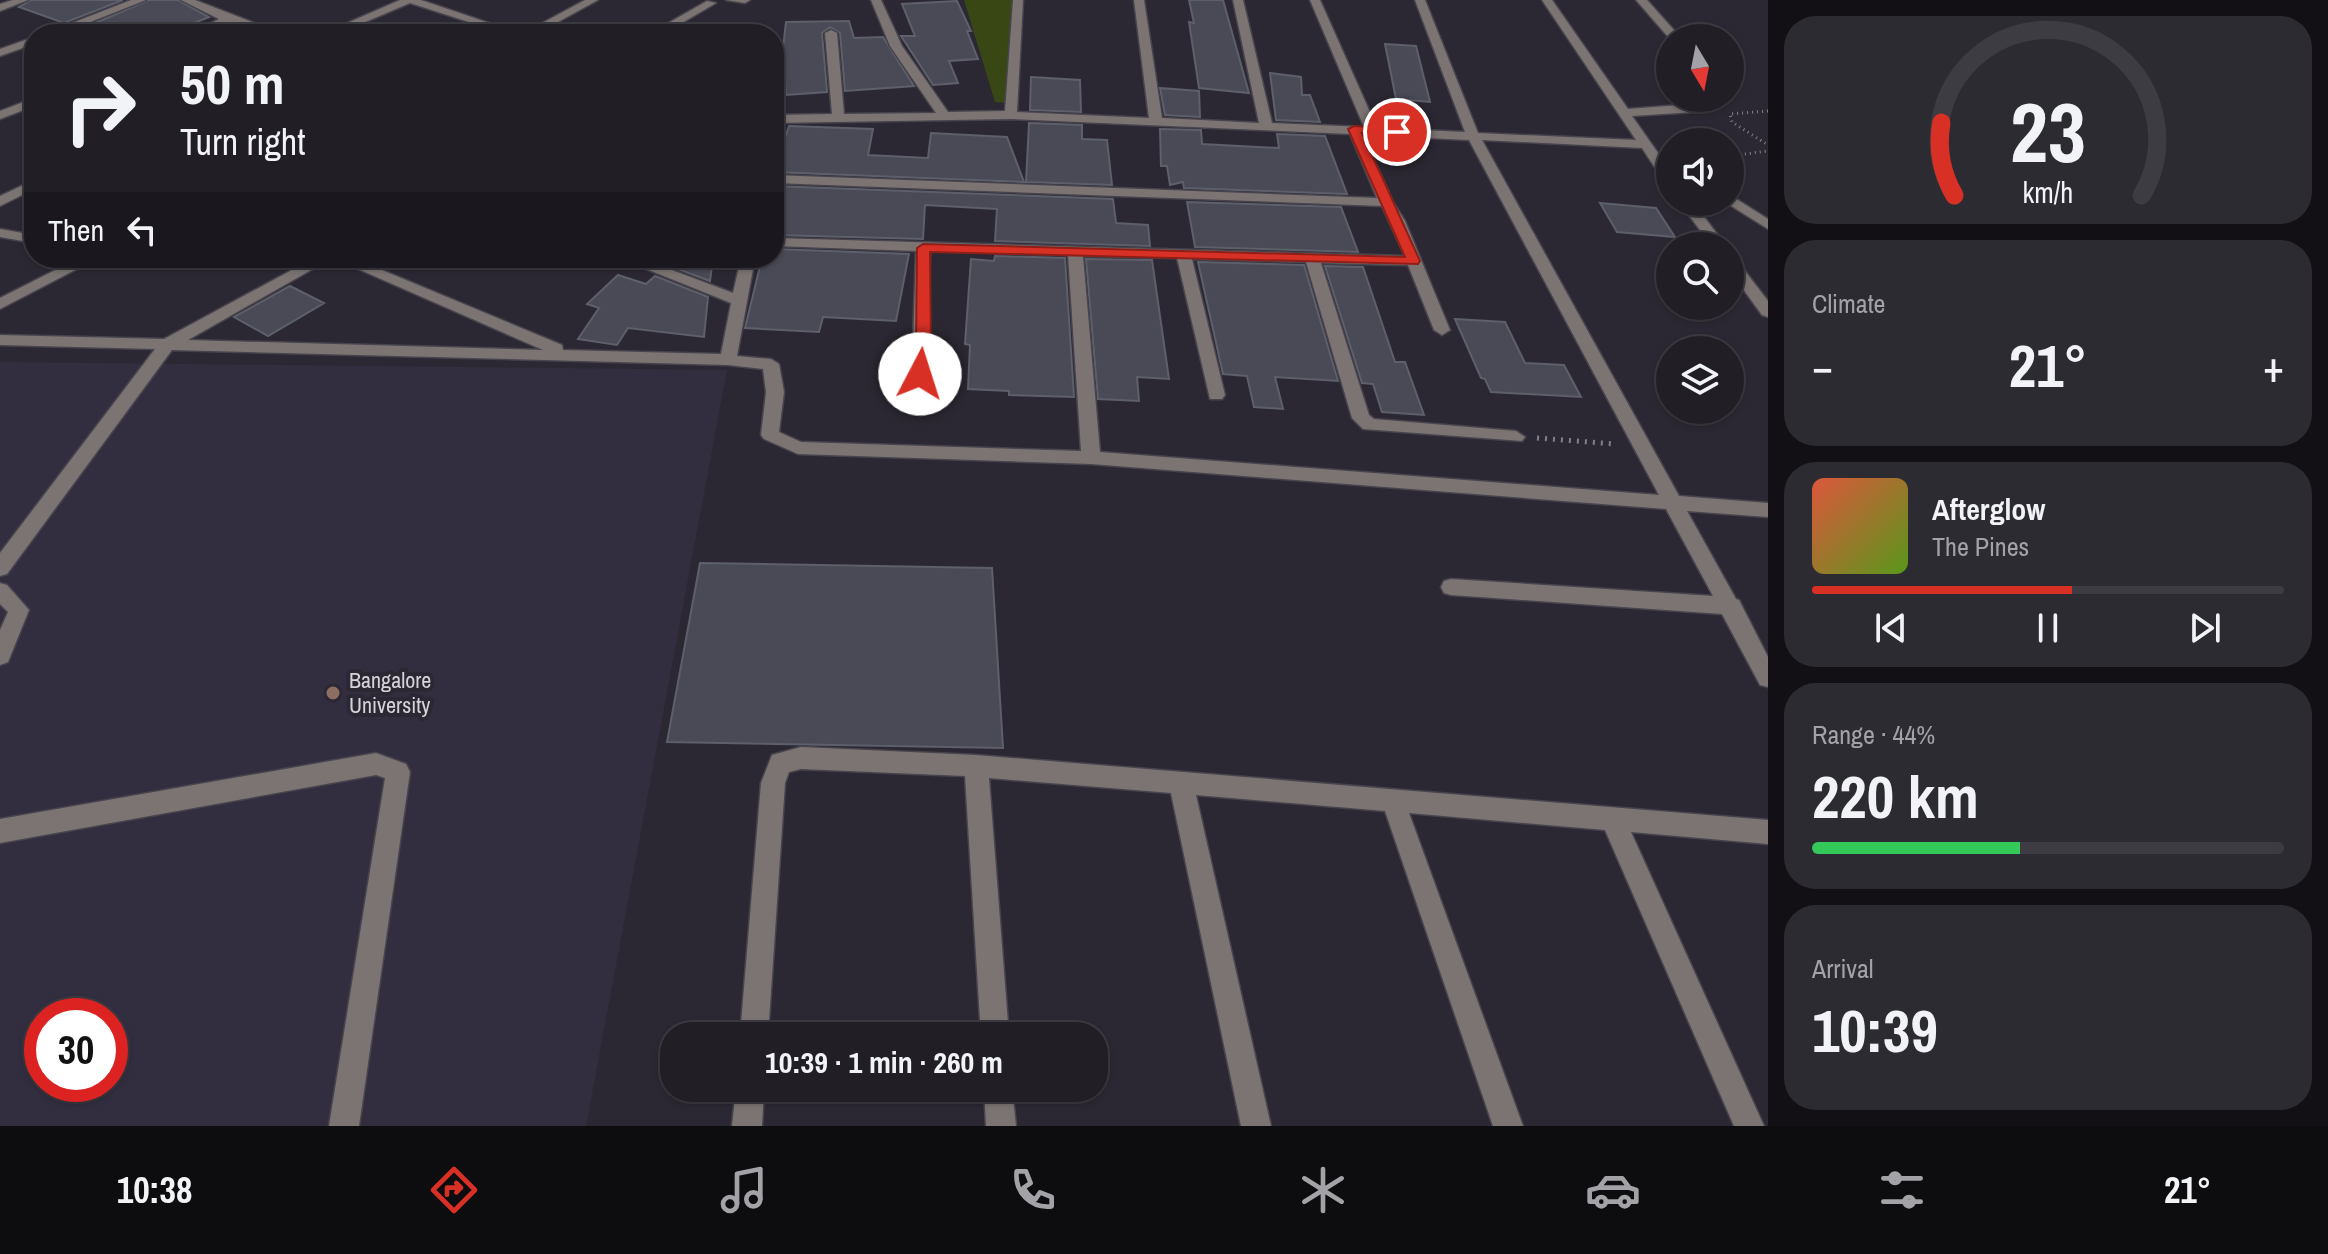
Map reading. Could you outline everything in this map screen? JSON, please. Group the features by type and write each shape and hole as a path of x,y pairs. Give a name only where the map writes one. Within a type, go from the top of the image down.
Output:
{"street":[{"path":"77,24 141,0"},
{"path":"186,0 244,24"},
{"path":"352,24 410,0 486,24"},
{"path":"442,10 464,0"},
{"path":"547,24 593,0"},
{"path":"731,0 745,0"},
{"path":"876,0 881,16 911,70 944,115"},
{"path":"1011,115 1018,0"},
{"path":"1139,0 1156,121"},
{"path":"1238,0 1266,125"},
{"path":"1315,0 1372,131"},
{"path":"1420,0 1472,134 1732,606 1768,678"},
{"path":"1547,0 1656,161"},
{"path":"1641,0 1662,24"},
{"path":"0,8 16,1"},
{"path":"673,24 711,3"},
{"path":"217,24 228,19"},
{"path":"831,33 838,115"},
{"path":"0,53 24,44"},
{"path":"0,115 24,106"},
{"path":"1622,113 1656,111"},
{"path":"784,118 838,115 1011,115 1266,125 1472,134 1646,148 1656,153"},
{"path":"1354,129 1386,202 1398,221 1442,330"},
{"path":"784,179 1386,202"},
{"path":"0,202 24,189"},
{"path":"1744,209 1768,225"},
{"path":"0,233 24,237"},
{"path":"784,242 1414,261"},
{"path":"920,374 923,248"},
{"path":"1075,252 1091,458"},
{"path":"1184,255 1216,395"},
{"path":"1312,257 1361,418 1369,425 1516,437"},
{"path":"0,304 71,268"},
{"path":"0,568 168,344 307,268"},
{"path":"364,268 567,353"},
{"path":"653,268 740,301"},
{"path":"728,360 746,268"},
{"path":"1744,280 1768,312"},
{"path":"0,340 567,353 771,364 775,392 770,435 798,448 1091,458 1768,510"},
{"path":"1451,587 1732,606"},
{"path":"0,591 19,610 0,656"},
{"path":"1745,631 1768,633"},
{"path":"755,1022 773,783 780,763 801,758 976,766 1768,832"},
{"path":"0,831 376,764 398,772 344,1126"},
{"path":"976,766 994,1022"},
{"path":"1181,783 1256,1126"},
{"path":"1393,801 1508,1126"},
{"path":"1613,820 1749,1126"},
{"path":"747,1126 749,1102"},
{"path":"999,1102 1001,1126"}],"path":[{"path":"1768,111 1730,114 1732,122 1768,148"},
{"path":"1744,153 1768,148"},
{"path":"1516,437 1644,447"}],"shaded area":[{"name":"Bangalore University","path":"0,362 727,370 586,1126 0,1126"}],"green space":[{"path":"964,0 1023,0 1007,103 995,102"}],"building":[{"path":"31,0 123,0 64,23 19,7"},
{"path":"149,0 178,0 209,17 192,24 93,24"},
{"path":"1189,0 1223,0 1249,93 1199,88 1189,22 1194,23"},
{"path":"957,1 971,31 967,31 978,59 949,61 958,83 933,85 901,36 915,36 902,4"},
{"path":"849,21 854,38 883,37 914,86 845,91 840,33 830,27 822,33 827,92 786,95 786,22"},
{"path":"1385,44 1416,46 1430,102 1396,99"},
{"path":"1270,73 1301,77 1302,95 1310,95 1320,122 1276,120"},
{"path":"1031,77 1080,80 1081,112 1030,110"},
{"path":"1160,88 1199,91 1200,117 1165,115"},
{"path":"1029,123 1082,125 1082,139 1107,140 1112,185 1026,182"},
{"path":"789,126 873,129 868,155 928,158 931,133 1007,137 1024,182 784,172 784,141"},
{"path":"1160,129 1201,130 1202,144 1279,148 1277,134 1325,136 1347,194 1184,188 1183,182 1170,185 1167,166 1161,166"},
{"path":"784,186 1113,199 1116,223 1148,225 1150,246 995,241 997,209 925,205 923,239 784,235"},
{"path":"1187,202 1341,207 1358,252 1195,247"},
{"path":"1600,203 1656,208 1656,216 1661,216 1672,232 1656,232 1656,235 1617,232"},
{"path":"784,249 909,254 896,321 823,317 819,332 745,328 760,268 784,268"},
{"path":"995,256 1065,258 1074,397 1009,395 1009,391 968,389 970,345 965,344 971,259 994,261"},
{"path":"1086,259 1152,260 1169,379 1137,377 1139,401 1098,399"},
{"path":"1198,262 1304,265 1338,381 1275,377 1283,409 1254,407 1247,376 1223,374"},
{"path":"1325,266 1363,267 1395,362 1405,362 1424,415 1382,412 1373,384 1362,383"},
{"path":"675,268 712,268 710,281"},
{"path":"618,275 646,284 655,276 708,297 704,337 628,328 617,345 578,339 599,308 587,304"},
{"path":"290,286 324,303 268,336 234,317"},
{"path":"1455,319 1505,322 1525,363 1564,365 1581,397 1491,392 1485,379 1481,378"},
{"path":"700,563 992,568 1003,748 667,742"}],"place":[{"name":"Bangalore University","path":"333,693"}],"route":[{"path":"920,374 923,248 1414,261 1354,129 1397,132"}]}
